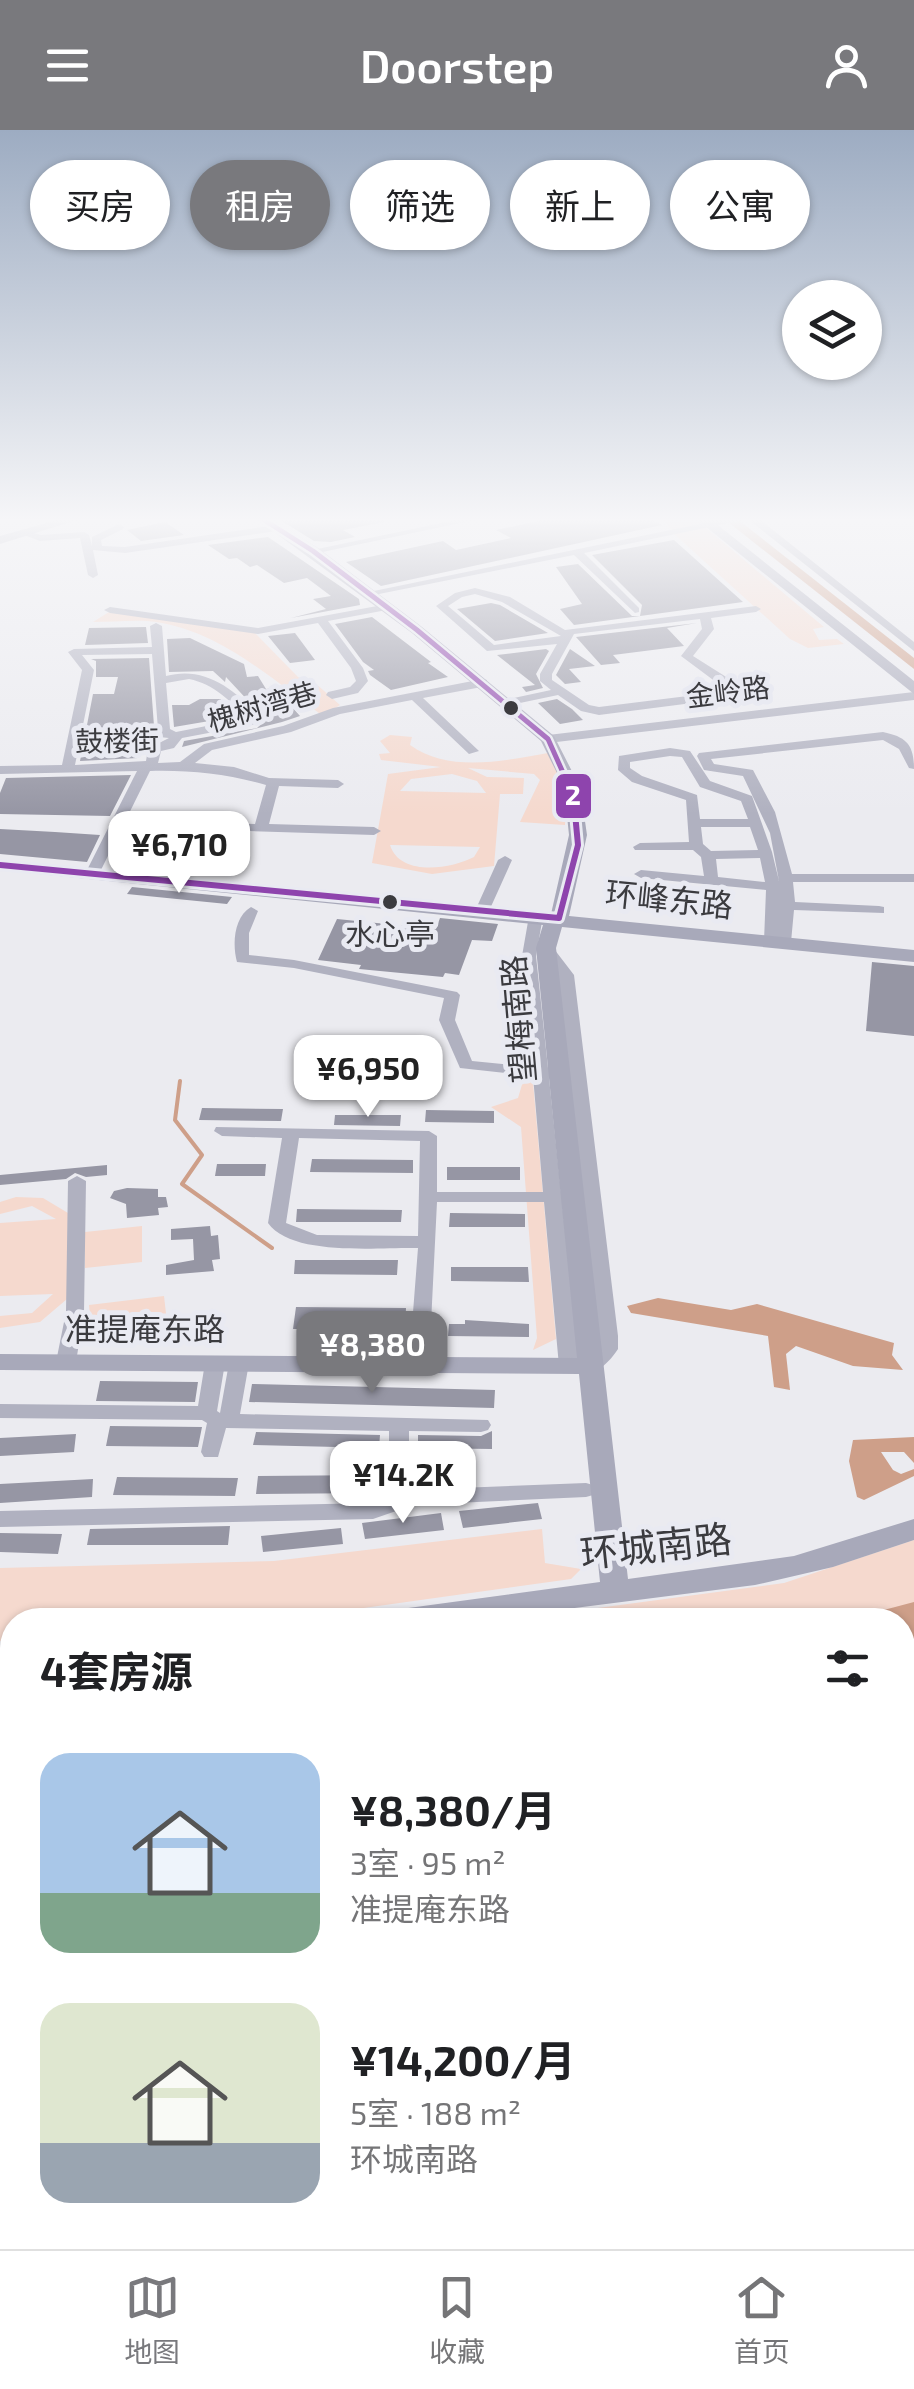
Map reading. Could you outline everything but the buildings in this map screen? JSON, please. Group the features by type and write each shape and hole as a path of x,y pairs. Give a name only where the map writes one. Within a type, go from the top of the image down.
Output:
{"main road":[{"name":"望梅南路","path":"399,617 509,703 548,739 572,787 578,846 547,917 546,948 559,1074 562,1197 579,1366 614,1592"},
{"path":"823,617 914,693"},
{"name":"环峰东路","path":"0,865 914,956"},
{"name":"望梅南路","path":"579,1366 583,1292"},
{"name":"准提庵东路","path":"0,1362 579,1366"},
{"name":"环城南路","path":"464,1608 666,1589 792,1570 914,1530"}],"street":[{"path":"156,617 250,631 346,617"},
{"path":"450,617 494,650 694,617"},
{"path":"534,617 564,637"},
{"path":"564,637 545,678 584,708 599,710 734,694 734,688 726,681 700,669 687,656 708,629 706,617"},
{"path":"875,617 914,648"},
{"path":"322,622 357,668 362,681 354,690 332,695"},
{"path":"92,874 155,748 170,745 156,626"},
{"path":"68,767 88,670 74,652 156,650"},
{"path":"160,681 186,674 210,679 256,720 169,734"},
{"name":"槐树湾巷","path":"182,766 208,747 287,729 360,705 483,683"},
{"path":"509,703 560,691"},
{"name":"金岭路","path":"548,739 914,693"},
{"path":"415,697 473,751"},
{"path":"800,709 829,742"},
{"path":"778,942 780,882 764,798 748,773 710,767 701,758 710,753 890,737 910,752 914,765"},
{"path":"712,881 688,795 637,779 624,770 623,759 670,752 686,754 705,784 747,798 766,854 790,906 778,942"},
{"name":"鼓楼街","path":"0,770 182,766 234,771 273,783 338,784"},
{"path":"261,828 273,783"},
{"path":"225,827 230,809"},
{"path":"696,823 756,824"},
{"path":"193,826 374,831"},
{"path":"640,847 766,854"},
{"path":"482,911 505,860"},
{"path":"641,874 780,882 914,878"},
{"path":"790,906 879,910"},
{"path":"251,911 242,933 242,959 294,964 452,995 447,1020 466,1065 559,1074"},
{"path":"547,917 529,950 559,1074 608,1336 608,1348 579,1366"},
{"path":"222,1131 429,1136 419,1364"},
{"path":"291,1135 277,1222 280,1228 315,1241 427,1242"},
{"path":"66,1362 75,1312 77,1181"},
{"path":"428,1197 562,1197"},
{"path":"212,1452 227,1363"},
{"path":"0,1412 481,1425"},
{"path":"399,1424 401,1498"},
{"path":"0,1518 355,1512 401,1498 586,1490"}],"shaded area":[{"path":"101,617 143,617 255,633 298,677 314,682 340,705 323,716 241,656 196,633 147,621 93,622"},
{"path":"766,617 812,617 824,627 813,629 819,640 837,639 844,644 808,648 790,639"},
{"path":"390,735 412,737 410,745 425,754 459,762 548,753 562,788 565,825 520,822 540,780 534,774 468,768 487,777 524,778 523,794 500,794 494,866 432,874 372,863 388,774 441,767 381,760 379,754 390,753 380,741","holes":["452,774 477,781 486,793 400,791 411,779","391,845 480,847 474,857 464,861 427,868 404,862"]},
{"path":"524,1078 533,1083 556,1339 533,1350 537,1338 521,1127 491,1107 518,1098"},
{"path":"16,1197 43,1198 68,1213 67,1299 40,1322 0,1328 0,1316 32,1313 53,1294 0,1296 0,1223 56,1219 32,1206 0,1214 0,1202"},
{"path":"142,1226 142,1262 85,1268 85,1232"},
{"path":"164,1296 168,1331 131,1331 114,1320 90,1316 89,1305"},
{"path":"658,1298 731,1310 757,1304 894,1343 892,1355 903,1370 853,1366 796,1346 786,1354 790,1390 774,1387 768,1336 631,1313 627,1306"},
{"path":"914,1437 914,1463 904,1452 881,1452 893,1470 901,1474 914,1469 914,1476 864,1500 857,1497 849,1461 853,1440"},
{"path":"542,1529 545,1563 581,1569 571,1579 364,1608 0,1608 0,1568 274,1561"},
{"path":"914,1540 914,1608 598,1608 784,1583"},
{"path":"914,1602 914,1608 891,1608"}],"waterway":[{"path":"853,617 914,665"},
{"path":"180,1081 175,1120 202,1155 182,1184 272,1248"}],"transit line":[{"name":"2","path":"400,617 548,739 572,787 578,822 578,845 559,918"},
{"name":"2","path":"0,865 559,918"}],"place":[{"name":"水心亭","path":"390,902"}]}
